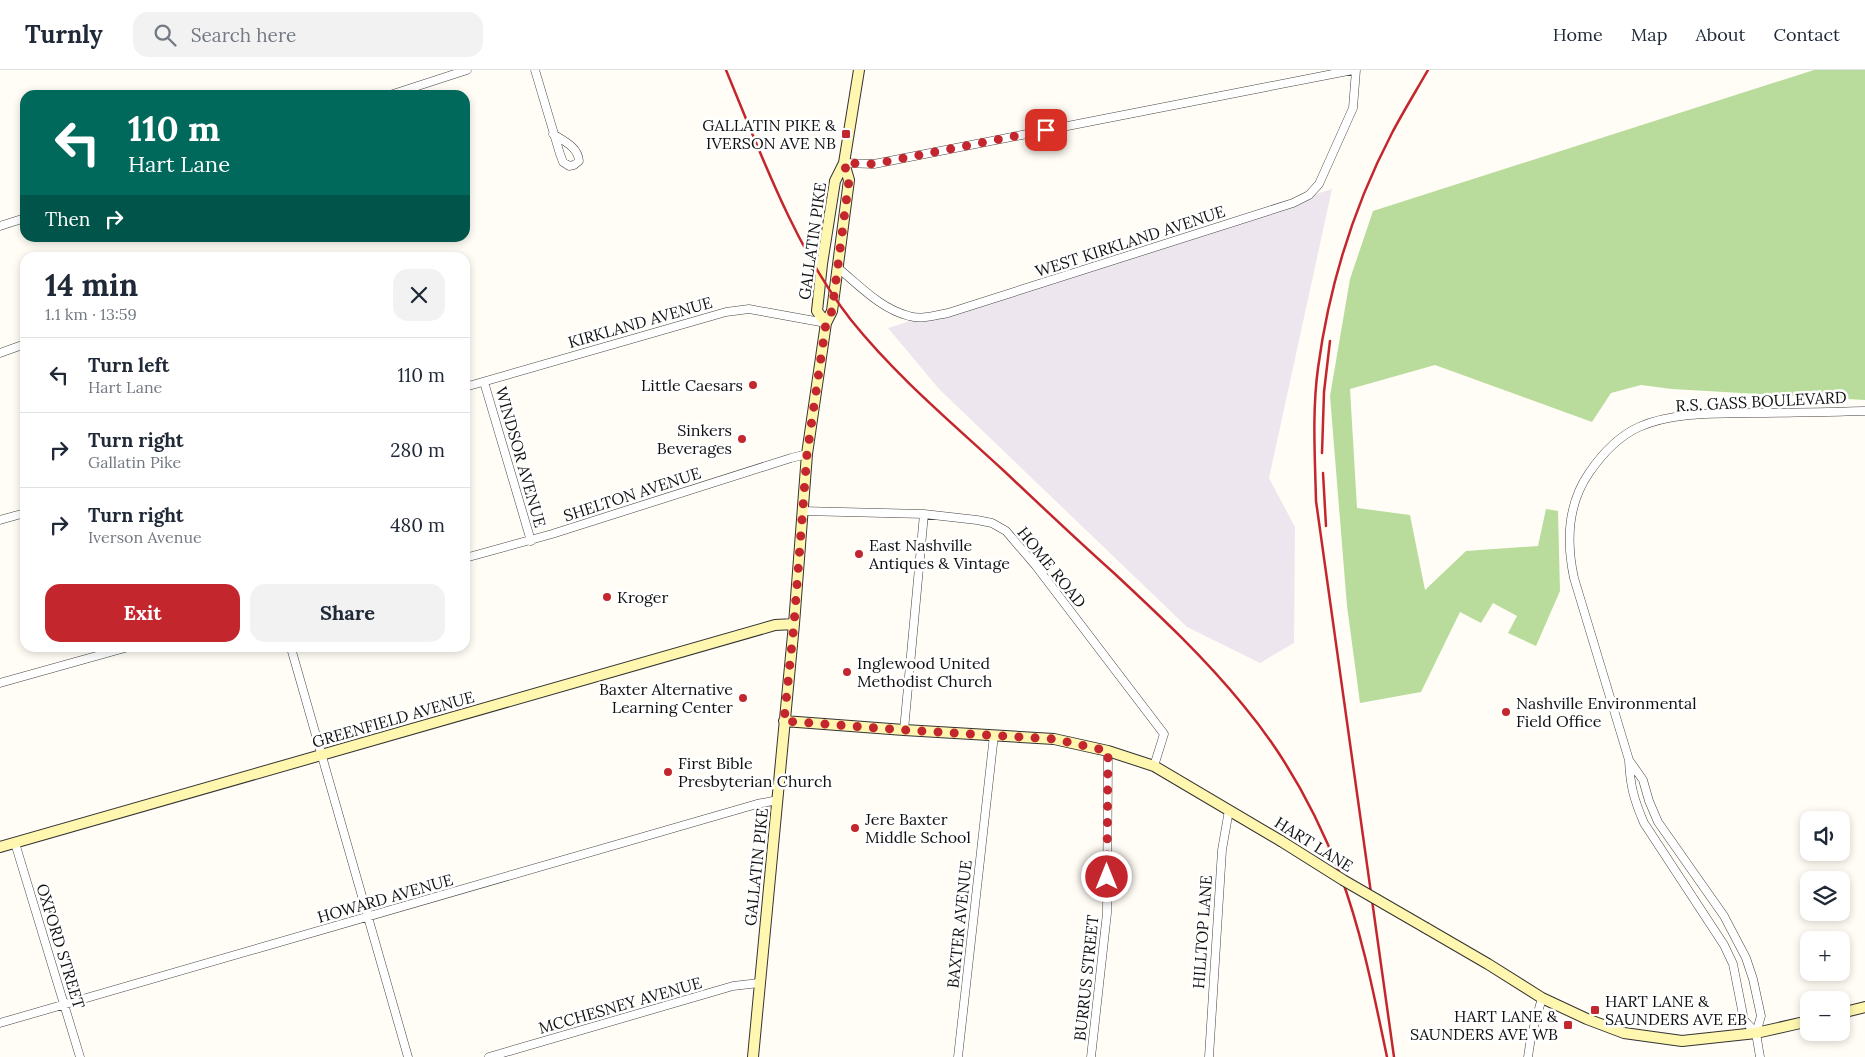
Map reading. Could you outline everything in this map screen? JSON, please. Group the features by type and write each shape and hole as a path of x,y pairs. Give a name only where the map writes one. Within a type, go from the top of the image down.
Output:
{"main road":[{"name":"GALLATIN PIKE","path":"826,323 817,311 822,264 835,181 844,163 859,70"},
{"name":"GALLATIN PIKE","path":"752,1057 778,800 807,454 826,323 832,311 838,268 849,180 844,163"},
{"name":"GREENFIELD AVENUE","path":"0,847 775,625 794,624"},
{"name":"HART LANE","path":"784,721 1054,739 1108,751 1154,766 1542,998 1587,1019 1624,1033 1682,1041 1756,1033 1800,1023"},
{"path":"1850,1011 1865,1007"}],"street":[{"path":"405,90 467,70"},
{"path":"535,70 553,134"},
{"path":"844,163 874,164 1354,70"},
{"name":"WEST KIRKLAND AVENUE","path":"838,268 879,303 910,317 928,317 948,313 1294,203 1309,195 1319,184 1353,108 1354,70"},
{"path":"0,226 20,220"},
{"name":"KIRKLAND AVENUE","path":"470,386 726,312 749,309 826,323"},
{"path":"0,352 20,346"},
{"name":"WINDSOR AVENUE","path":"484,382 531,541"},
{"name":"R.S. GASS BOULEVARD","path":"1756,1033 1744,1020 1733,964 1724,945 1644,823 1636,805 1630,783 1629,760 1574,578 1569,556 1568,531 1573,504 1585,479 1600,457 1618,439 1639,427 1690,415 1865,411"},
{"name":"SHELTON AVENUE","path":"470,557 531,541 807,454"},
{"name":"HOME ROAD","path":"802,512 924,514 977,520 992,524 1006,531 1023,550 1164,734 1154,766"},
{"path":"0,520 20,514"},
{"path":"904,730 924,514"},
{"path":"0,683 111,652"},
{"path":"292,652 408,1057"},
{"name":"BAXTER AVENUE","path":"958,1057 994,735"},
{"name":"BURRUS STREET","path":"1091,1057 1107,913 1108,751"},
{"name":"R.S. GASS BOULEVARD","path":"1629,760 1643,780 1648,801 1658,822 1724,916 1746,958 1753,979 1761,1016 1756,1033"},
{"name":"HOWARD AVENUE","path":"0,1023 757,804 778,800"},
{"name":"HILLTOP LANE","path":"1209,1057 1222,850 1229,810"},
{"name":"OXFORD STREET","path":"15,843 80,1057"},
{"name":"MCCHESNEY AVENUE","path":"489,1057 733,986 759,983"},
{"path":"1528,1057 1531,1037 1542,998"},
{"path":"1756,1033 1760,1057"}],"shaded area":[{"path":"1332,189 1269,478 1295,527 1294,643 1260,663 1187,627 939,389 888,328"}],"green space":[{"path":"1814,70 1865,70 1865,400 1672,389 1641,385 1611,393 1592,422 1435,365 1350,389 1357,508 1410,515 1425,590 1466,551 1538,546 1546,509 1558,511 1560,591 1536,646 1508,633 1517,616 1493,603 1481,623 1460,612 1421,692 1360,703 1347,606 1330,396 1350,279 1373,211"}],"railway":[{"path":"726,70 766,167 796,232 831,293 851,320 868,341 924,398 1181,637 1228,687 1258,724 1286,764 1321,829 1348,896 1361,941 1387,1057"},
{"path":"1394,1057 1316,501 1315,401 1323,337 1336,277 1345,247 1378,161 1428,70"},
{"path":"1322,453 1324,392 1330,341"},
{"path":"1323,473 1326,526"}],"place":[{"name":"GALLATIN PIKE & IVERSON AVE NB","path":"846,134"},
{"name":"Little Caesars","path":"753,385"},
{"name":"Sinkers Beverages","path":"742,439"},
{"name":"East Nashville Antiques & Vintage","path":"859,554"},
{"name":"Kroger","path":"607,597"},
{"name":"Inglewood United Methodist Church","path":"847,672"},
{"name":"Baxter Alternative Learning Center","path":"743,698"},
{"name":"Nashville Environmental Field Office","path":"1506,712"},
{"name":"First Bible Presbyterian Church","path":"668,772"},
{"name":"Jere Baxter Middle School","path":"855,828"},
{"name":"HART LANE & SAUNDERS AVE EB","path":"1595,1010"},
{"name":"HART LANE & SAUNDERS AVE WB","path":"1568,1025"}],"route":[{"path":"1046,130 874,164 844,163 849,180 832,311 826,323 807,454 794,624 784,721 1054,739 1108,751 1107,877"}]}
